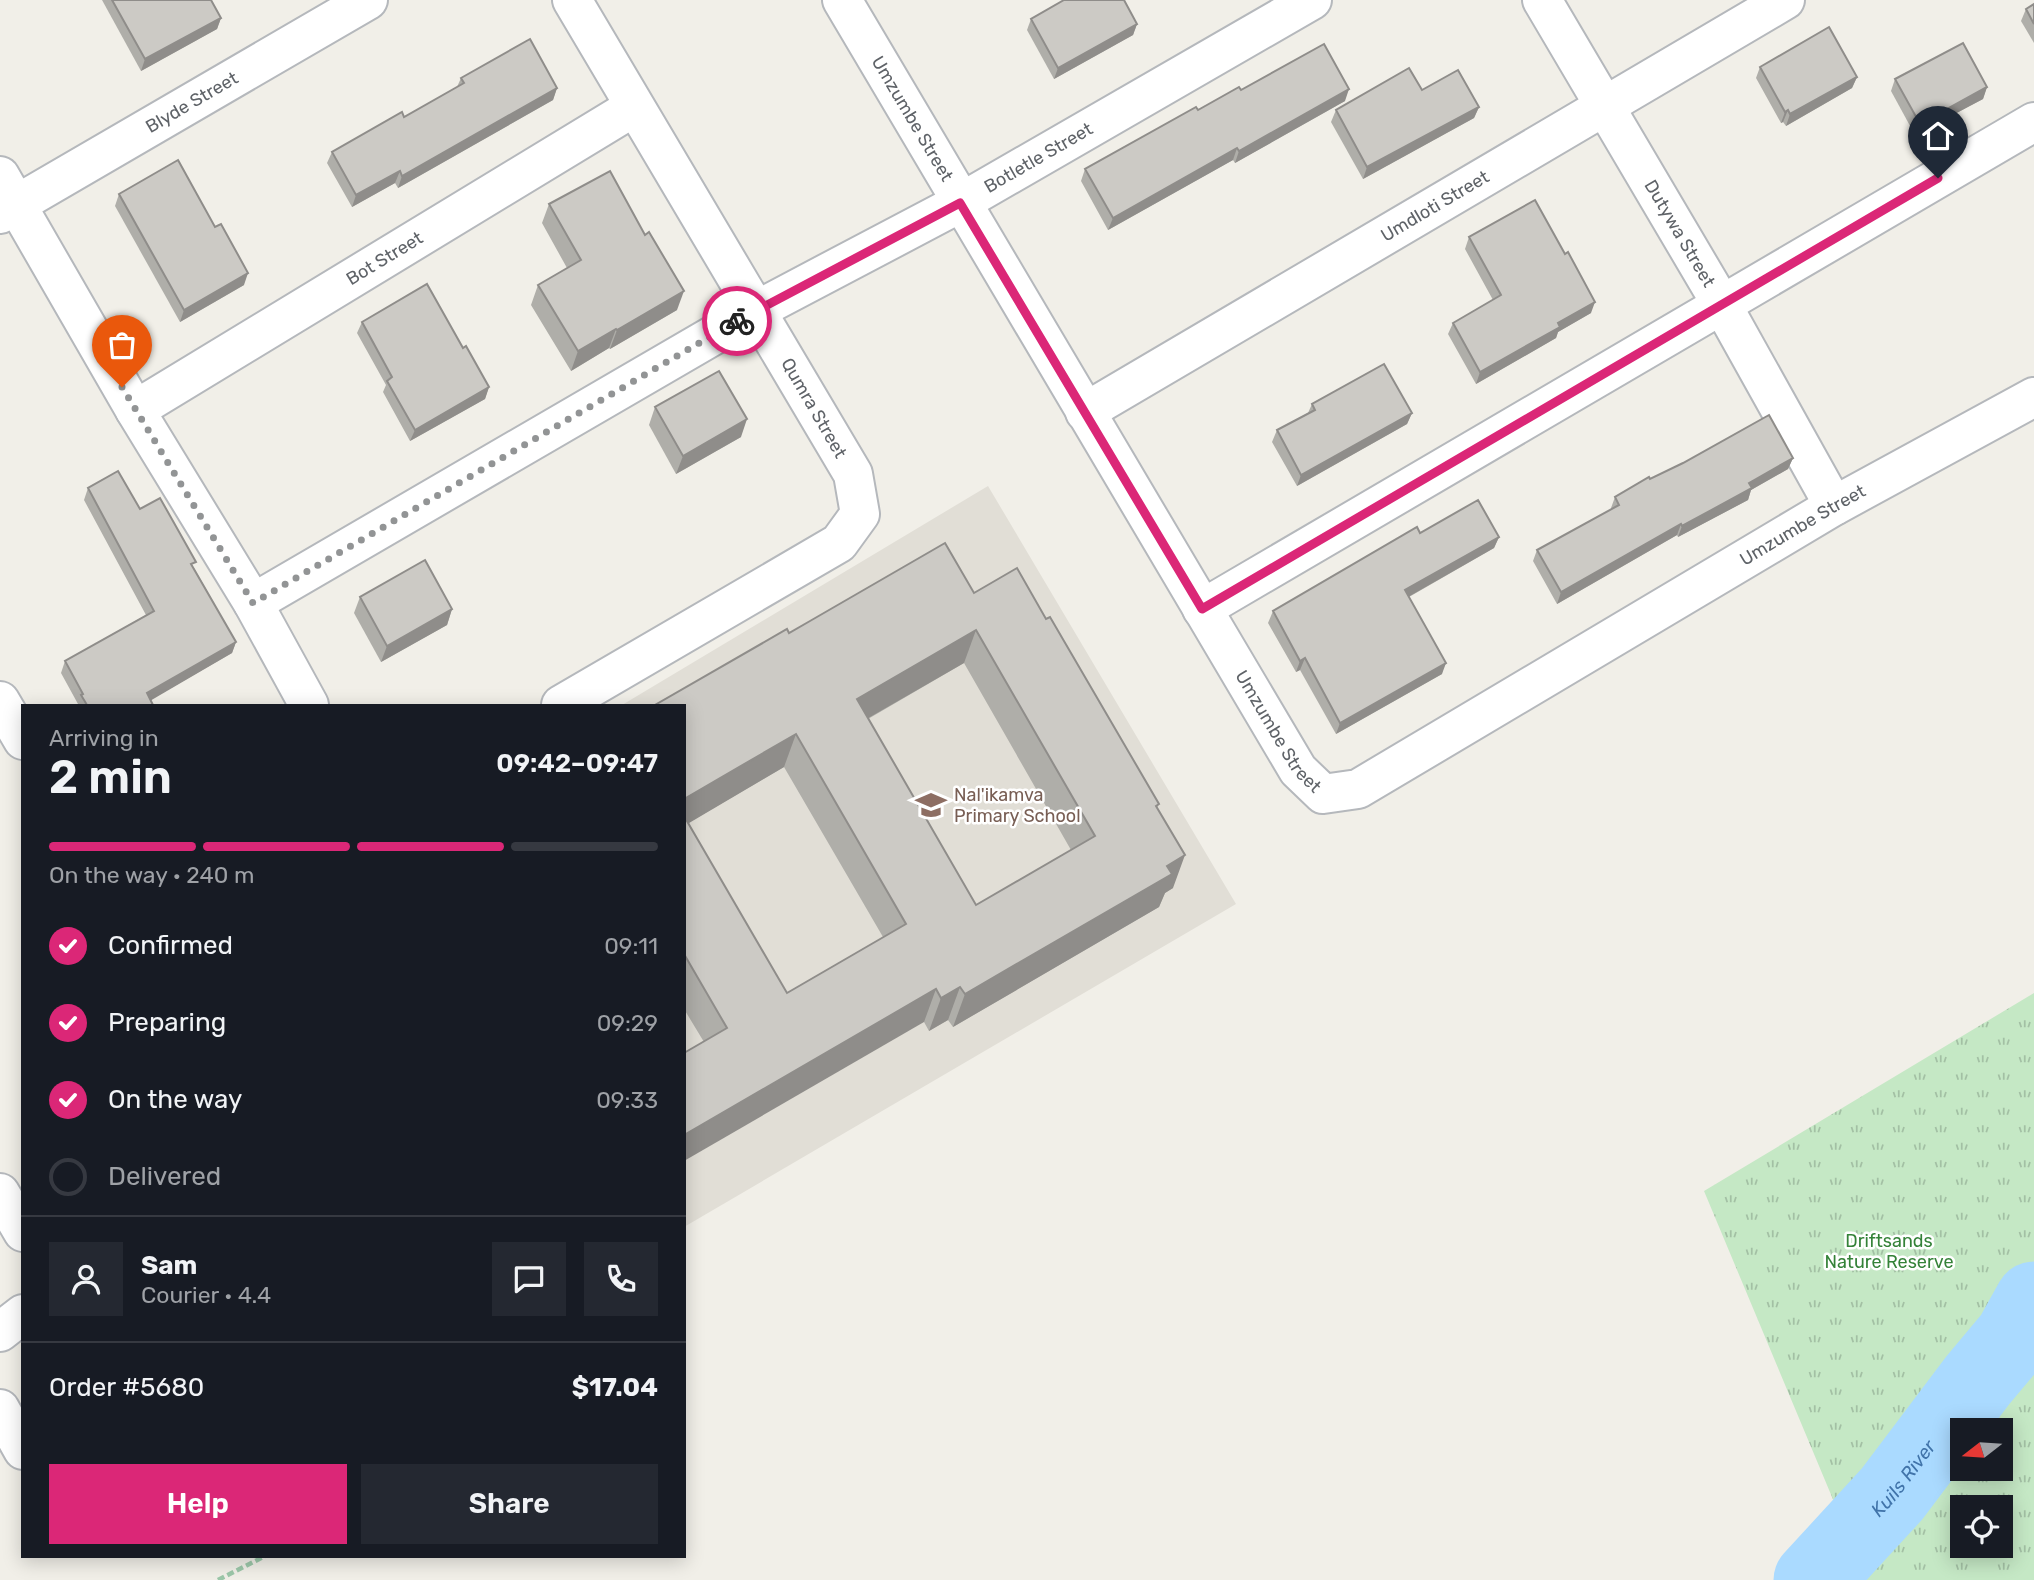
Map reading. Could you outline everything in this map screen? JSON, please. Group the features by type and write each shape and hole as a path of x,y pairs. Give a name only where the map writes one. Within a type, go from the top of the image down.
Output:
{"street":[{"name":"Blyde Street","path":"6,198 368,0"},
{"name":"Qumra Street","path":"563,704 839,543 860,514 853,474 572,0"},
{"name":"Umzumbe Street","path":"842,0 1298,770 1323,794 1358,789 1834,506 2034,397"},
{"name":"Botletle Street","path":"253,603 757,310 960,203 1312,0"},
{"name":"Dutywa Street","path":"1542,0 1722,304 1834,506"},
{"name":"Umdloti Street","path":"1085,412 1785,0"},
{"name":"Bot Street","path":"135,410 634,107"},
{"path":"1202,609 2034,122"},
{"path":"6,198 253,603 308,704"},
{"path":"0,701 21,737"},
{"path":"0,1193 21,1229"},
{"path":"0,1332 21,1316"},
{"path":"0,1409 21,1446"}],"path":[{"path":"219,1580 261,1558"}],"shaded area":[{"name":"Nal'ikamva Primary School","path":"988,486 1236,904 686,1226 686,704 624,704"}],"green space":[{"name":"Driftsands Nature Reserve","path":"2034,993 2034,1580 1813,1580 1850,1540 1704,1191"}],"building":[{"path":"112,0 211,0 221,18 145,59"},
{"path":"1064,0 1124,0 1137,24 1058,68 1031,19"},
{"path":"2034,4 2034,24 2026,9"},
{"path":"1829,27 1857,77 1790,114 1788,110 1785,112 1760,67"},
{"path":"530,39 557,88 402,176 400,171 356,195 332,152 402,112 404,117 464,83 461,78"},
{"path":"1963,43 1987,87 1920,124 1895,79"},
{"path":"1324,44 1349,89 1113,218 1085,169 1196,107 1198,110 1239,87 1241,90"},
{"path":"1409,68 1422,90 1458,70 1479,107 1367,167 1336,110"},
{"path":"178,160 215,227 221,224 248,273 184,310 119,194"},
{"path":"610,171 645,235 649,232 684,291 578,351 538,285 581,260 549,204"},
{"path":"1535,200 1595,302 1558,323 1560,327 1480,372 1453,323 1501,295 1469,237"},
{"path":"427,284 463,348 466,346 489,387 415,430 387,381 392,377 362,322"},
{"path":"1384,364 1412,413 1301,475 1277,430 1315,410 1312,404"},
{"path":"719,371 747,419 683,456 655,407"},
{"path":"1769,415 1793,458 1749,483 1752,488 1682,526 1681,524 1561,592 1537,550 1619,505 1615,497 1649,477 1650,479 1683,463"},
{"path":"118,471 140,509 160,498 196,562 191,564 236,642 147,693 152,704 86,704 65,661 154,611 88,488"},
{"path":"1478,500 1499,537 1405,590 1446,663 1340,723 1305,658 1300,661 1273,611 1417,527 1420,533"},
{"path":"945,543 974,593 1017,568 1046,619 1050,617 1159,804 1156,806 1185,855 1167,866 1172,874 965,994 960,987 941,998 936,989 686,1134 686,1052 727,1028 686,957 686,819 787,993 906,924 796,734 686,798 686,704 657,704 787,629 789,633","holes":["976,630 1095,836 976,905 857,699"]},
{"path":"425,560 452,609 387,646 360,597"}],"waterway":[{"name":"Kuils River","path":"1813,1580 1892,1494 2014,1337 2034,1301"}],"way so far":[{"path":"122,387 253,603 737,321"}],"place":[{"name":"Nal'ikamva Primary School","path":"931,805"}],"route":[{"path":"737,321 960,203 1202,609 1938,178"}]}
